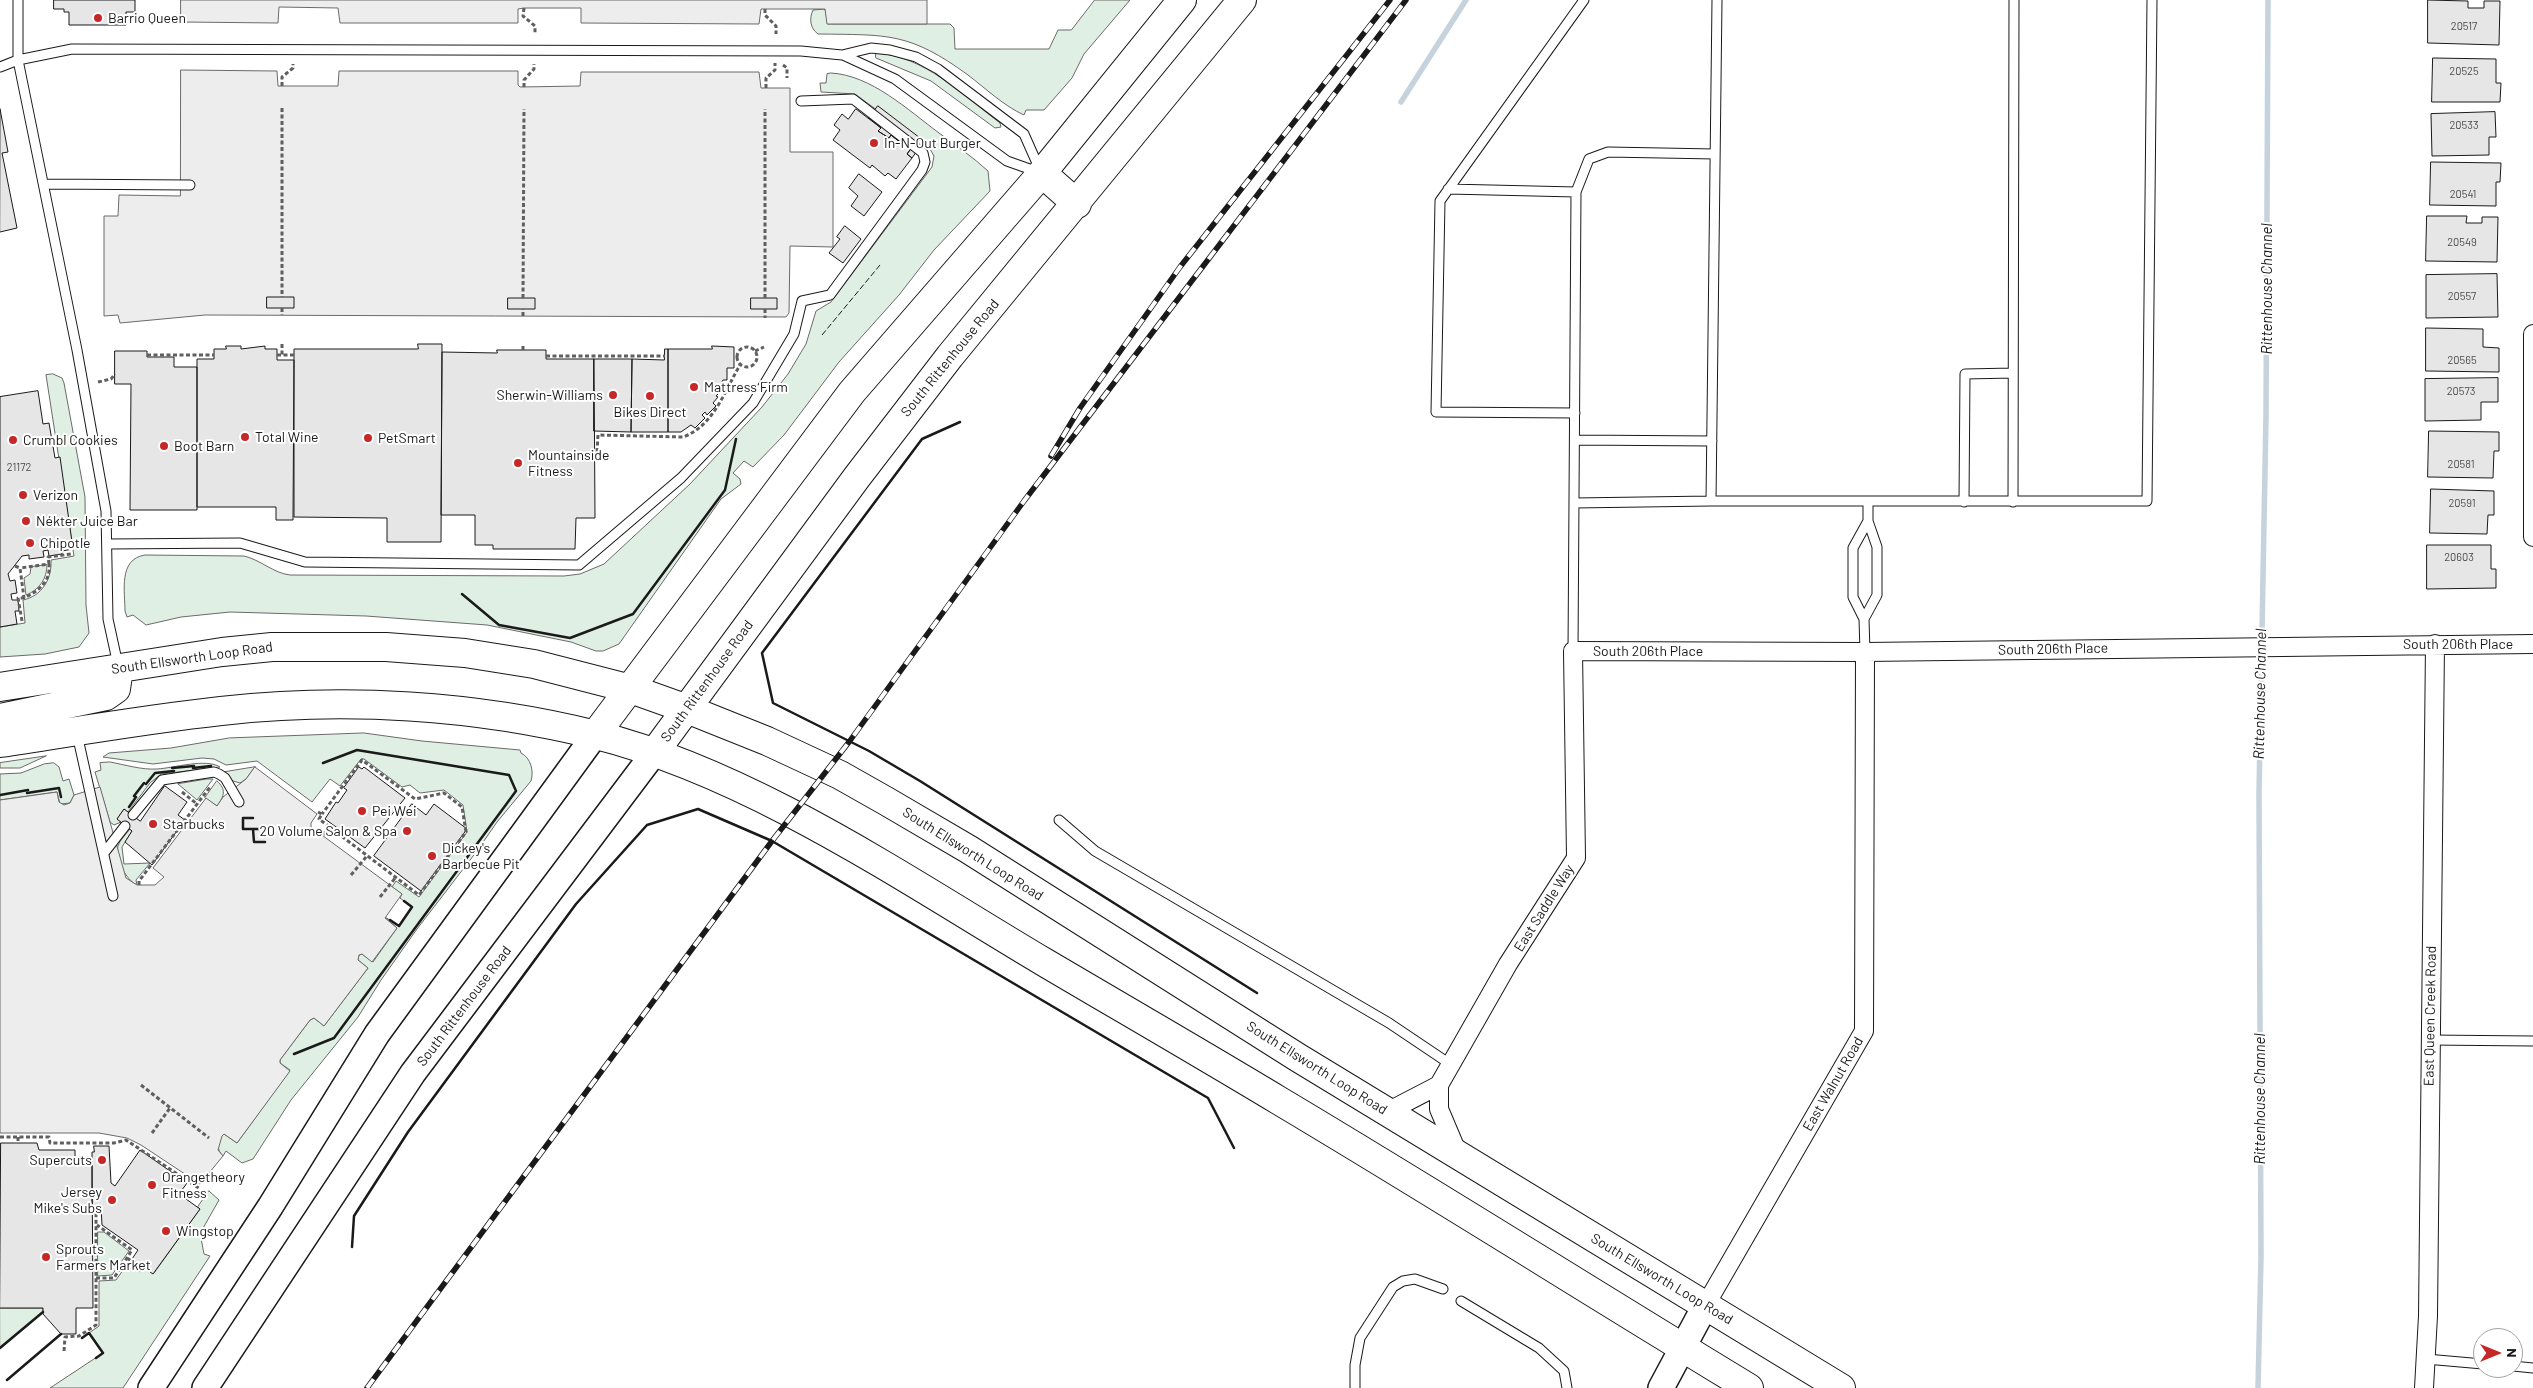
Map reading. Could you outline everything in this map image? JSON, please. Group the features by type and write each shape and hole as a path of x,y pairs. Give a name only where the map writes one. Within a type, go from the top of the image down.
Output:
{"main road":[{"path":"151,1388 270,1206 377,1034 595,735 852,392 1042,173 1182,0"},
{"name":"South Rittenhouse Road","path":"205,1388 413,1073 687,709 857,477 950,356 1077,204 1242,0"},
{"path":"1042,173 1077,204"},
{"name":"South Ellsworth Loop Road","path":"0,687 272,647 386,647 465,653 508,660 631,689 687,709 767,741 840,775 886,801 968,850 1387,1112 1841,1388"},
{"path":"0,718 106,696 116,689 119,668"},
{"path":"0,743 222,710 318,705 370,705 473,712 595,735 654,752 729,784 856,850 1280,1100 1749,1388"},
{"name":"East Walnut Road","path":"1660,1388 1705,1306"}],"street":[{"path":"2532,537 2533,334"},
{"name":"East Queen Creek Road","path":"2424,1388 2426,1359 2435,644"},
{"name":"South 206th Place","path":"1573,651 1865,652 2533,644"},
{"name":"East Saddle Way","path":"1458,1154 1439,1109 1439,1085 1508,964 1576,858 1573,651"},
{"name":"East Walnut Road","path":"1705,1306 1864,1031 1865,652"},
{"path":"1387,1112 1439,1085"}],"lane":[{"path":"18,0 18,60 77,350 106,511 108,619 119,668"},
{"path":"1575,413 1436,412 1440,201 1584,0"},
{"path":"1711,501 1717,0"},
{"path":"2013,502 2014,0"},
{"path":"1574,503 1711,501 2147,501 2152,0"},
{"path":"842,55 871,48 890,50 916,58 938,69 1024,134 1042,173"},
{"path":"0,67 18,60 72,49 801,51 842,55 895,79 1007,161 1042,173"},
{"path":"108,544 240,543 305,562 579,565 681,478 753,403 794,334 802,301 830,295 922,170 925,162 923,153 853,99 801,101"},
{"path":"1573,651 1576,192 1589,159 1608,152 1715,154"},
{"path":"44,184 190,185"},
{"path":"1448,189 1576,192"},
{"path":"1964,502 1965,374 2013,373"},
{"path":"1575,440 1712,441"},
{"path":"1864,618 1877,595 1877,547 1868,521 1868,502"},
{"path":"1865,652 1864,618 1853,597 1853,548 1868,521"},
{"path":"76,731 113,896"},
{"path":"133,816 162,780 214,772 225,778 239,802"},
{"path":"1058,820 1095,851 1389,1023 1450,1064"},
{"path":"104,853 125,826"},
{"path":"2429,1040 2533,1042"},
{"path":"1355,1388 1355,1365 1360,1338 1393,1287 1403,1281 1415,1279 1443,1290"},
{"path":"1461,1301 1539,1348 1564,1371 1568,1388"},
{"path":"2426,1359 2473,1363"}],"path":[{"path":"524,8 523,16 534,26 534,34"},
{"path":"765,9 765,16 776,26 776,34"},
{"path":"524,87 524,80 534,69 534,63"},
{"path":"282,86 282,77 293,68 293,64"},
{"path":"766,88 766,78 776,70 776,64 785,66 786,78"},
{"path":"282,108 282,297"},
{"path":"523,298 524,109"},
{"path":"765,109 765,298"},
{"path":"282,308 282,315"},
{"path":"523,309 523,316"},
{"path":"765,309 765,318"},
{"path":"282,344 282,355"},
{"path":"744,347 750,347 755,351 757,358 754,364 747,367 740,365 735,356 738,350 744,347"},
{"path":"755,351 764,347"},
{"path":"147,355 214,355"},
{"path":"277,355 294,355"},
{"path":"546,356 665,356"},
{"path":"597,452 598,435 683,437 691,434 715,412 740,365"},
{"path":"98,382 111,378 116,374"},
{"path":"22,621 18,598 24,598 42,587 48,578 48,557 71,554"},
{"path":"15,566 20,568 49,564"},
{"path":"20,568 24,598"},
{"path":"362,760 415,799 444,794 462,807 466,832 419,894 329,827 319,819 320,813 362,760"},
{"path":"139,885 139,880 215,780"},
{"path":"177,788 197,804"},
{"path":"323,835 329,827"},
{"path":"352,875 367,856"},
{"path":"380,897 396,877"},
{"path":"141,1085 209,1138"},
{"path":"152,1134 170,1108"},
{"path":"0,1137 49,1137 50,1143 114,1142 126,1140 200,1190"},
{"path":"18,1137 18,1143"},
{"path":"64,1351 65,1337 79,1336 96,1325 96,1207"},
{"path":"96,1224 132,1250 114,1278 96,1278"},
{"path":"127,1258 140,1267 141,1265"}],"green space":[{"path":"1095,0 1130,0 1084,54 1072,78 1044,110 1026,110 1024,115 1002,102 947,61 913,43 881,36 818,34 813,29 811,20 813,10 825,9 828,24 950,24 954,28 955,49 1049,49 1058,30 1071,30"},
{"path":"876,53 911,61 927,69 957,89 1000,123 1001,127 995,128 931,81 876,58"},
{"path":"827,74 846,75 860,80 902,104 988,171 990,191 934,250 899,295 839,362 784,435 753,467 744,461 733,473 740,479 741,484 721,499 619,644 603,651 596,651 571,642 487,625 366,616 230,612 181,617 146,625 133,615 127,617 124,586 127,569 136,558 145,555 244,556 278,572 290,575 564,576 580,574 604,564 690,484 762,407 788,374 806,344 816,311 831,302 932,167 934,156 930,149 855,94 821,92 820,83 826,83"},
{"path":"53,374 62,378 64,383 85,497 86,605 89,633 79,647 45,654 0,657 0,627 25,623 23,600 36,595 44,586 50,574 51,560 74,556 46,375"},
{"path":"47,565 46,575 41,583 35,590 26,595 24,578 30,574 31,567"},
{"path":"364,733 422,741 520,750 531,765 531,781 497,822 417,929 381,980 358,1017 291,1100 253,1159 242,1163 226,1151 223,1156 221,1154 218,1148 220,1139 224,1134 237,1143 290,1070 280,1063 280,1060 310,1020 314,1018 324,1026 368,968 358,960 359,955 362,954 373,962 397,928 385,917 399,926 412,907 400,898 402,894 392,887 396,881 419,897 467,832 463,805 444,790 420,793 410,785 402,787 364,759 361,759 340,786 330,779 312,802 257,761 226,765 214,759 202,758 153,764 103,757 109,753 171,748 229,738"},
{"path":"46,756 20,768 0,768 0,763"},
{"path":"110,762 151,769 198,763 214,764 220,767 161,774 150,783 128,812 124,809 117,819 121,822 114,825 110,822 95,772 101,770 100,763"},
{"path":"54,763 59,767 63,781 69,779 74,795 70,803 60,804 57,792 0,800 0,774 21,773 44,764"},
{"path":"255,767 246,779 240,783 233,781 225,772"},
{"path":"213,779 197,800 178,784"},
{"path":"217,781 222,787 223,793 217,806 205,798"},
{"path":"130,829 132,831 122,847 124,864 150,863 136,880 137,885 125,874 118,857 118,846"},
{"path":"209,1191 219,1200 202,1230 205,1234 201,1238 204,1254 210,1256 123,1388 50,1388 103,1353 89,1333 99,1326 99,1281 116,1280 128,1263 140,1272 144,1267 154,1273 200,1209 198,1207"},
{"path":"98,1232 104,1232 129,1251 112,1275 98,1276"},
{"path":"0,1308 43,1308 43,1312 0,1348"}],"shaded area":[{"path":"181,0 927,0 927,24 827,24 825,9 761,9 759,24 581,23 581,8 518,9 518,23 340,23 338,8 279,7 278,23 181,22"},
{"path":"181,70 277,71 278,86 338,86 339,71 518,71 518,85 520,87 580,86 581,72 759,72 761,88 790,88 790,152 833,152 833,247 790,246 789,313 786,317 205,315 120,323 118,315 104,316 104,216 118,216 119,195 180,196"},
{"path":"255,767 317,814 311,823 311,827 402,894 385,918 397,928 372,962 362,954 359,955 358,960 368,968 324,1026 314,1018 310,1020 280,1060 280,1063 290,1071 237,1143 224,1134 222,1136 218,1150 223,1156 200,1184 141,1145 127,1138 99,1133 0,1133 0,800 57,792 59,802 64,805 70,803 74,795 100,787 126,878 137,885 155,885 164,877 153,868 206,798 217,806 223,797 246,779"}],"building":[{"name":"Barrio Queen","path":"54,0 135,0 135,12 126,12 126,25 69,25 69,12 64,12 64,9 54,9"},
{"path":"2428,0 2468,1 2468,8 2484,8 2484,1 2500,1 2499,45 2428,43"},
{"path":"2433,58 2496,59 2496,83 2501,83 2500,102 2432,102"},
{"path":"878,106 924,141 912,158 907,154 910,150 891,135 889,138 878,131 881,128 869,118"},
{"path":"0,109 8,152 2,153 17,228 0,232"},
{"path":"856,109 881,128 878,131 889,138 891,135 910,150 907,154 912,158 896,179 888,173 885,176 872,165 870,168 833,140 840,130 834,125 842,114 848,119"},
{"path":"2495,112 2496,137 2489,137 2489,155 2432,156 2431,114"},
{"path":"2431,162 2501,163 2500,182 2496,182 2496,206 2430,205"},
{"path":"859,174 882,192 864,216 851,206 858,196 849,188"},
{"path":"2427,216 2467,216 2466,223 2482,223 2482,217 2498,217 2497,262 2426,261"},
{"path":"845,226 861,239 843,263 829,253 840,239 837,237"},
{"path":"2497,274 2498,317 2426,318 2426,275"},
{"path":"267,297 294,297 294,308 267,308"},
{"path":"508,298 535,298 535,309 508,309"},
{"path":"751,298 777,298 777,309 751,309"},
{"path":"2426,328 2483,329 2483,347 2499,348 2499,372 2426,371"},
{"name":"PetSmart","path":"418,344 442,344 441,542 387,542 387,518 294,517 294,349 418,349"},
{"name":"Total Wine","path":"226,346 241,346 241,349 265,346 265,349 277,349 277,360 294,360 293,520 276,520 276,507 197,507 197,359 214,359 214,349 226,349"},
{"name":"Mattress Firm","path":"712,346 734,347 734,368 727,368 727,380 723,380 721,391 713,403 716,406 707,415 705,412 702,415 705,418 695,428 691,425 681,432 668,432 668,349 712,349"},
{"name":"Bikes Direct","path":"665,349 668,349 668,432 631,432 632,359 664,360"},
{"name":"Mountainside Fitness","path":"497,350 546,350 546,359 594,359 595,518 576,518 575,549 493,549 493,545 475,545 475,515 441,515 442,352 497,353"},
{"name":"Boot Barn","path":"115,351 147,351 147,357 174,357 174,367 197,367 197,510 130,510 131,384 115,384"},
{"name":"Sherwin-Williams","path":"594,359 632,359 631,432 594,431"},
{"path":"2498,378 2498,402 2481,402 2481,420 2425,421 2425,379"},
{"path":"38,391 43,424 49,423 55,458 60,457 73,549 62,551 62,554 49,556 48,550 43,551 44,557 29,559 29,555 22,556 8,574 10,581 15,580 17,593 11,594 12,600 18,600 19,611 15,611 17,624 0,627 0,397"},
{"path":"2429,431 2499,432 2499,451 2494,451 2493,478 2428,477"},
{"path":"2431,489 2494,491 2494,515 2488,515 2487,534 2430,533"},
{"path":"2427,545 2491,545 2491,569 2496,569 2496,588 2427,589"},
{"name":"Pei Wei","path":"359,767 362,769 364,767 405,798 365,848 325,819 336,802 338,803 347,790 344,788"},
{"name":"Starbucks","path":"165,786 187,802 178,815 185,820 152,865 125,842 132,831 117,819 124,809 140,821"},
{"path":"412,804 426,815 434,804 467,829 421,891 374,856"},
{"name":"Sprouts Farmers Market","path":"1,1143 37,1143 39,1150 75,1150 75,1161 92,1161 93,1308 76,1308 76,1334 61,1334 43,1314 43,1308 0,1308"},
{"path":"94,1146 109,1146 111,1183 115,1186 140,1150 187,1183 179,1194 200,1209 153,1274 132,1259 138,1250 102,1225 101,1207 92,1207 92,1152 94,1152"}],"waterway":[{"path":"1401,102 1466,0"},
{"name":"Rittenhouse Channel","path":"2258,1388 2261,1257 2259,793 2266,416 2268,0"}],"railway":[{"path":"1051,456 1080,408 1180,267 1390,0"},
{"path":"367,1388 772,841 849,742 1024,501 1406,0"}],"fence":[{"path":"822,335 880,265"}],"wall":[{"path":"960,422 922,439 762,653 773,703 869,751 920,781 1257,993"},
{"path":"462,594 499,625 570,638 633,614 725,490 736,439"},
{"path":"294,1054 334,1038 516,791 509,775 357,750 323,763"},
{"path":"172,768 194,766"},
{"path":"193,768 211,766"},
{"path":"146,784 155,773 174,771"},
{"path":"134,796 144,783"},
{"path":"27,793 59,788 61,797"},
{"path":"0,795 28,790"},
{"path":"129,807 136,797"},
{"path":"352,1247 354,1216 408,1132 576,904 647,825 698,809 772,841 1208,1098 1234,1148"},
{"path":"253,818 243,818 243,829 253,829 254,842 265,842"},
{"path":"253,829 265,829"},
{"path":"390,920 399,926 412,907 404,901"},
{"path":"0,1348 43,1312"},
{"path":"82,1338 89,1333 103,1353 96,1358"},
{"path":"7,1380 61,1334"}],"place":[{"name":"Barrio Queen","path":"98,18"},
{"name":"In-N-Out Burger","path":"874,143"},
{"name":"Mattress Firm","path":"694,387"},
{"name":"Sherwin-Williams","path":"613,395"},
{"name":"Bikes Direct","path":"650,396"},
{"name":"Total Wine","path":"245,437"},
{"name":"PetSmart","path":"368,438"},
{"name":"Crumbl Cookies","path":"13,440"},
{"name":"Boot Barn","path":"164,446"},
{"name":"Mountainside Fitness","path":"518,463"},
{"name":"Verizon","path":"23,495"},
{"name":"Nékter Juice Bar","path":"26,521"},
{"name":"Chipotle","path":"30,543"},
{"name":"Pei Wei","path":"362,811"},
{"name":"Starbucks","path":"153,824"},
{"name":"20 Volume Salon & Spa","path":"407,831"},
{"name":"Dickey's Barbecue Pit","path":"432,856"},
{"name":"Supercuts","path":"102,1160"},
{"name":"Orangetheory Fitness","path":"152,1185"},
{"name":"Jersey Mike's Subs","path":"112,1200"},
{"name":"Wingstop","path":"166,1231"},
{"name":"Sprouts Farmers Market","path":"46,1257"}]}
